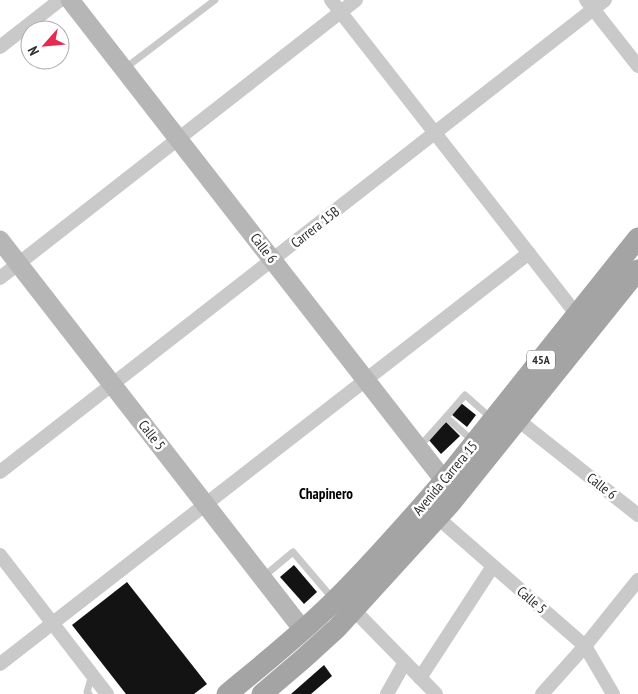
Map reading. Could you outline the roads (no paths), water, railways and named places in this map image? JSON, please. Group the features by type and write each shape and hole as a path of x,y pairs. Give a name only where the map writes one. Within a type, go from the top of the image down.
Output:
{"main road":[{"name":"Avenida Carrera 15","path":"262,694 319,645 354,610 438,518 450,489 475,442 638,238"},
{"name":"Avenida Carrera 15","path":"226,694 303,630 334,601 450,489 518,420 638,270"}],"street":[{"path":"0,47 60,0"},
{"name":"Calle 6","path":"70,0 450,489"},
{"path":"331,0 577,314"},
{"path":"0,278 356,0"},
{"name":"Carrera 15B","path":"0,472 435,133 590,5 606,0"},
{"path":"590,5 638,66"},
{"name":"Calle 5","path":"0,240 303,630"},
{"path":"0,664 528,253"},
{"name":"Calle 6","path":"518,420 638,515"},
{"name":"Calle 5","path":"438,518 585,646 613,694"},
{"path":"0,555 107,694"},
{"path":"420,678 493,566"},
{"path":"542,694 585,646 638,580"},
{"path":"354,610 436,694"},
{"path":"387,694 405,662"}],"lane":[{"path":"124,69 215,0"},
{"path":"418,448 464,395 493,420"},
{"path":"446,417 475,442"},
{"path":"262,577 293,552 334,601"},
{"path":"89,694 87,692 92,675"}],"district":[{"name":"Chapinero","path":"326,494"}]}
